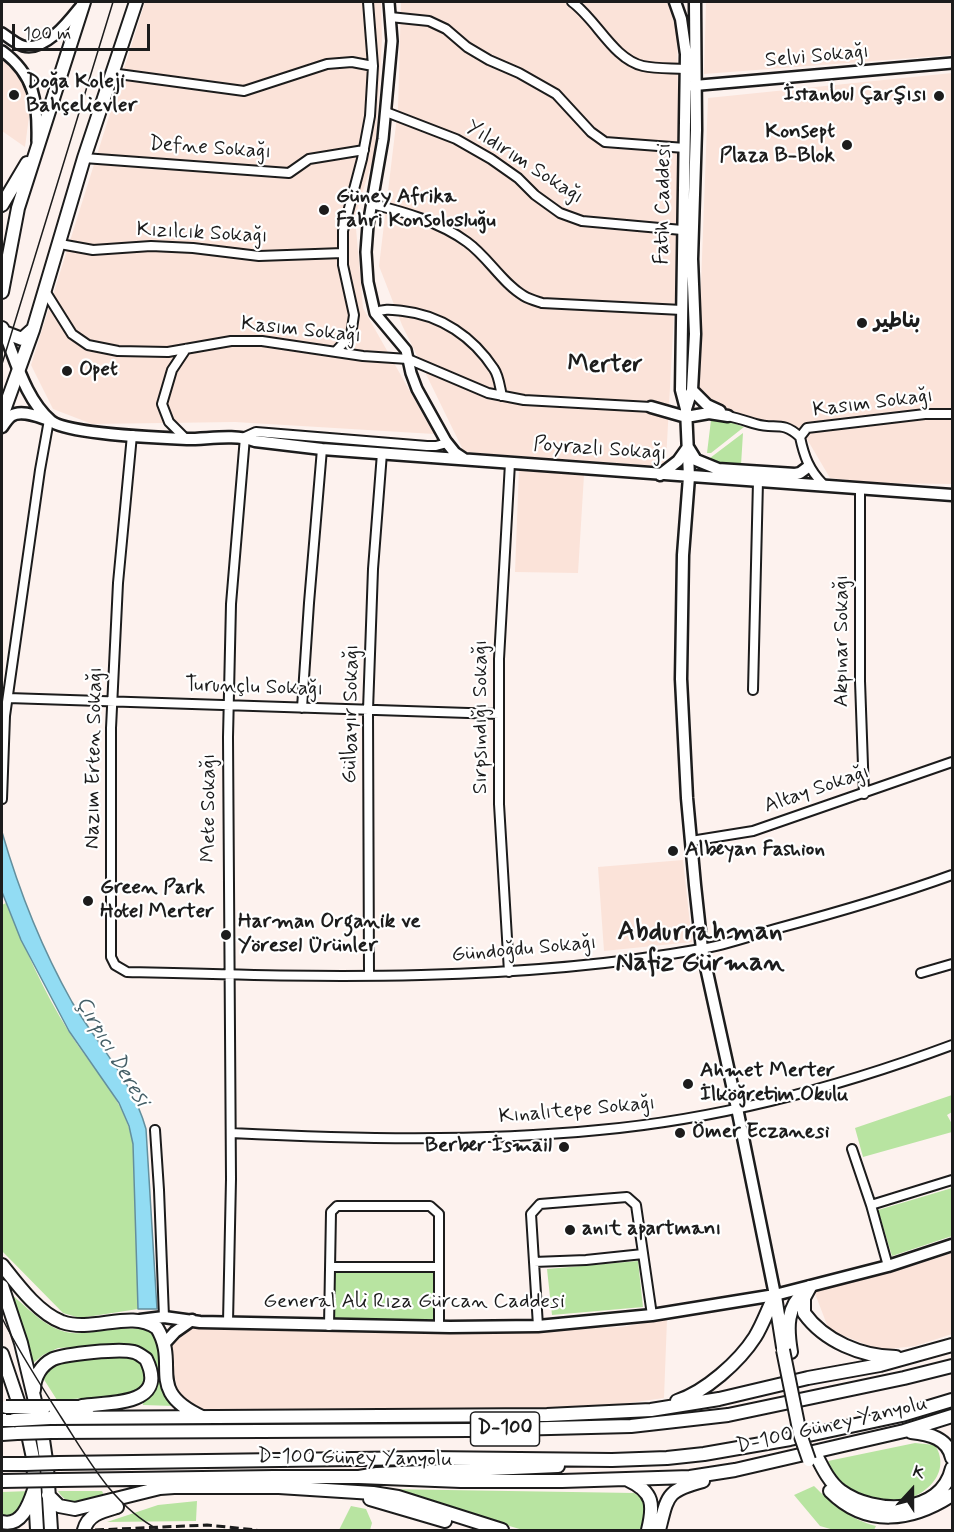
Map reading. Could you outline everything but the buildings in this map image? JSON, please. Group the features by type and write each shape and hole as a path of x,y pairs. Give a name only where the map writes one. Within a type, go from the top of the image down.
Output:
{"main road":[{"path":"2,292 18,208 84,2"},
{"path":"2,417 33,330 84,158 136,2"},
{"name":"Fatih Caddesi","path":"675,2 681,19 686,69 691,86 684,148 681,390 686,413 689,477 683,555 681,679 687,798 702,949 737,1108 774,1295"},
{"name":"Fatih Caddesi","path":"686,413 692,390 695,334 691,86 695,2"},
{"path":"2,205 37,146"},
{"path":"3,330 22,339 33,330"},
{"path":"3,330 18,372 49,420"},
{"path":"692,390 707,405 728,416"},
{"path":"651,406 686,413 728,416"},
{"name":"Poyrazlı Sokağı","path":"2,427 12,416 24,414 84,431 186,439 245,438 322,449 952,495"},
{"path":"433,457 442,453 447,442 455,453 464,459"},
{"path":"660,475 678,461 688,447 696,460 718,469 795,474 808,467"},
{"name":"General Ali Rıza Gürcan Caddesi","path":"140,1320 164,1317 200,1322 329,1326 538,1326 652,1315 774,1295 888,1266 952,1245"},
{"path":"2,1265 37,1304 60,1321 85,1326 140,1320 157,1328 164,1344 165,1367 171,1392 178,1402 206,1418"},
{"path":"2,1287 21,1342 41,1426 47,1467 51,1530"},
{"path":"787,1351 790,1314 798,1297 810,1287"},
{"path":"810,1287 804,1298 804,1313 828,1335 861,1352 887,1357 913,1357"},
{"path":"774,1295 820,1480 835,1496 858,1510 881,1517 905,1516 926,1510 952,1494"},
{"path":"651,1410 693,1394 721,1373 754,1338 774,1295"},
{"path":"164,1344 175,1332 192,1320"},
{"path":"3,1408 48,1413 206,1418 598,1414 651,1410 719,1399 913,1357 952,1345"},
{"path":"8,1420 139,1398 149,1385 151,1377 146,1359 132,1351 120,1351 66,1356 52,1360 37,1374 34,1400"},
{"path":"2,1354 26,1425 33,1458 37,1530"},
{"name":"D-100","path":"2,1434 631,1426 737,1413 952,1366"},
{"name":"D-100","path":"2,1464 428,1458 590,1460 667,1458 727,1450 902,1414 952,1400"},
{"path":"82,1406 174,1412 206,1418"},
{"name":"D-100 Güney Yanyolu","path":"2,1481 359,1477 461,1481 690,1477 735,1470 904,1431 952,1416"},
{"path":"904,1431 925,1433 939,1438 946,1444 952,1458"},
{"path":"813,1459 841,1491 869,1505 882,1507 917,1504 930,1497 946,1485 952,1468"},
{"path":"359,1477 377,1474 539,1468 590,1460"},
{"path":"659,1530 666,1503 675,1491 735,1470"},
{"path":"627,1479 640,1486 650,1497 648,1530"},
{"path":"2,1522 8,1524 18,1520 27,1508 35,1486"},
{"path":"48,1495 59,1506 75,1509 174,1486 279,1487 352,1491 398,1497 502,1530"},
{"path":"84,1530 89,1519 105,1510 169,1493 201,1492 373,1499 480,1530"}],"street":[{"path":"2,33 23,46 37,46 62,29 84,2"},
{"path":"336,351 351,335 354,315 343,265 343,231 364,150 370,116 373,66 368,2"},
{"path":"389,2 392,41 384,140 366,252 368,282 375,313 406,350 417,389 447,442"},
{"path":"572,2 585,11 612,46 626,59 644,66 686,69"},
{"path":"390,17 429,21 446,29 467,47 556,94 591,132 605,142 684,148"},
{"path":"2,51 24,71 34,94 37,146"},
{"path":"111,73 244,91 327,64 352,62 373,66"},
{"name":"Selvi Sokağı","path":"691,86 952,63"},
{"name":"Yıldırım Sokağı","path":"386,112 456,139 491,159 560,213 582,221 682,230"},
{"name":"Defne Sokağı","path":"84,158 289,173 309,159 364,150"},
{"path":"372,204 400,211 450,231 468,242 524,296 542,303 682,310"},
{"name":"Kızılcık Sokağı","path":"60,244 93,250 151,246 193,248 258,256 343,253"},
{"name":"Kasım Sokağı","path":"45,291 72,334 88,345 117,351 168,352 231,341 262,341 363,356 408,359 488,393 524,400 651,406"},
{"name":"Kasım Sokağı","path":"375,313 383,309 418,313 441,320 456,328 496,370 502,396"},
{"path":"186,349 172,370 162,404 170,422 186,439"},
{"name":"Kasım Sokağı","path":"800,437 807,428 925,414 952,414"},
{"name":"Kasım Sokağı","path":"728,416 757,424 788,427 800,437 808,467 823,484"},
{"path":"2,799 8,698 49,420"},
{"name":"Poyrazlı Sokağı","path":"245,438 256,432 427,446 447,442"},
{"name":"Nazım Erten Sokağı","path":"132,435 118,583 112,701 111,957 115,965 127,972 230,975"},
{"name":"Mete Sokağı","path":"228,1322 231,1134 228,705 231,604 245,438"},
{"path":"302,708 322,449"},
{"name":"Gülbayır Sokağı","path":"369,975 368,710 373,569 382,453"},
{"name":"Sırpsındığı Sokağı","path":"509,972 499,804 499,647 510,463"},
{"path":"753,690 758,481"},
{"name":"Akpınar Sokağı","path":"860,489 860,681 864,794"},
{"name":"Turunçlu Sokağı","path":"8,698 499,714"},
{"name":"Altay Sokağı","path":"691,841 753,831 952,762"},
{"name":"Gündoğdu Sokağı","path":"230,975 446,975 509,972 702,949 808,920 952,875"},
{"path":"921,973 952,963"},
{"name":"Kınalıtepe Sokağı","path":"231,1134 394,1139 497,1137 601,1130 678,1120 808,1092 952,1045"},
{"path":"154,1130 164,1317"},
{"path":"852,1149 888,1266"},
{"path":"871,1205 952,1180"},
{"path":"538,1326 531,1214 540,1204 627,1197 636,1205 652,1315"},
{"path":"329,1326 331,1212 338,1206 430,1206 439,1214 439,1326"},
{"path":"534,1262 586,1260 643,1254"},
{"path":"331,1267 439,1267"}],"shaded area":[{"path":"145,2 381,2 382,40 375,152 355,217 363,308 434,434 235,422 92,424 53,409 31,365"},
{"path":"401,2 668,2 677,34 680,203 666,461 660,466 464,452 402,325 379,266 398,108"},
{"path":"706,2 952,2 952,55 704,74"},
{"name":"Doğa Koleji Bahçelievler","path":"2,58 24,82 30,109 25,147 2,131"},
{"path":"952,73 952,484 877,483 830,478 801,429 713,410 697,390 708,98"},
{"path":"519,468 584,475 578,573 515,572"},
{"path":"683,860 692,942 604,951 598,867"},
{"path":"952,1253 952,1334 915,1346 880,1350 829,1330 814,1291 912,1266"},
{"path":"667,1319 664,1398 593,1408 201,1409 178,1393 169,1347 194,1327 471,1332 622,1327"}],"green space":[{"path":"711,420 730,422 744,427 711,453 707,453"},
{"path":"743,433 741,465 718,463 710,458"},
{"path":"6,903 51,1001 78,1046 116,1099 129,1128 133,1144 138,1309 80,1318 63,1313 2,1251 2,905"},
{"path":"952,1095 952,1112 947,1115 952,1124 952,1132 863,1157 855,1128"},
{"path":"952,1188 952,1236 892,1256 878,1210"},
{"path":"638,1261 643,1307 552,1315 547,1269"},
{"path":"334,1270 435,1271 434,1322 334,1321"},
{"path":"11,1294 47,1324 64,1331 81,1333 140,1329 149,1331 157,1340 164,1389 174,1406 143,1405 156,1385 158,1377 156,1368 147,1353 128,1344 58,1348 43,1355 32,1364"},
{"path":"126,1356 135,1359 140,1364 146,1379 138,1391 131,1395 57,1400 43,1378 49,1371 68,1362"},
{"path":"915,1443 935,1445 940,1456 940,1467 937,1477 922,1492 901,1501 869,1499 856,1493 838,1479 828,1461"},
{"path":"814,1486 842,1510 858,1520 876,1526 874,1530 834,1530 820,1526 794,1495"},
{"path":"384,1489 634,1493 645,1500 648,1508 641,1530 523,1530"},
{"path":"30,1491 23,1506 13,1516 2,1516 2,1492"},
{"path":"58,1491 102,1491 104,1495 73,1502 68,1501"},
{"path":"197,1501 196,1521 107,1522 158,1505"},
{"path":"351,1506 366,1509 372,1523 370,1530 339,1530"}],"water":[{"path":"2,832 23,897 50,961 82,1018 114,1063 140,1111 146,1129 157,1309 138,1309 133,1144 129,1126 119,1103 69,1031 21,940 2,892"}],"tram line":[{"path":"2,364 113,2"},
{"path":"2,1318 81,1449 103,1480 128,1508 159,1530"}],"railway":[{"path":"95,1530 207,1525 257,1530"}],"place":[{"name":"Doğa Koleji Bahçelievler","path":"14,95"},
{"name":"İstanbul Çarşısı","path":"939,96"},
{"name":"Konsept Plaza B-Blok","path":"847,145"},
{"name":"Güney Afrika Fahri Konsolosluğu","path":"324,210"},
{"name":"بناطير","path":"862,323"},
{"name":"Opet","path":"67,371"},
{"name":"Albeyan Fashion","path":"673,851"},
{"name":"Green Park Hotel Merter","path":"88,901"},
{"name":"Harman Organik ve Yöresel Ürünler","path":"226,935"},
{"name":"Ahmet Merter İlköğretim Okulu","path":"688,1084"},
{"name":"Ömer Eczanesi","path":"680,1133"},
{"name":"Berber İsmail","path":"564,1147"},
{"name":"anıt apartmanı","path":"570,1230"}],"district":[{"name":"Merter","path":"605,366"},
{"name":"Abdurrahman Nafiz Gürman","path":"700,948"}],"water label":[{"name":"Çırpıcı Deresi","path":"111,1052"}]}
